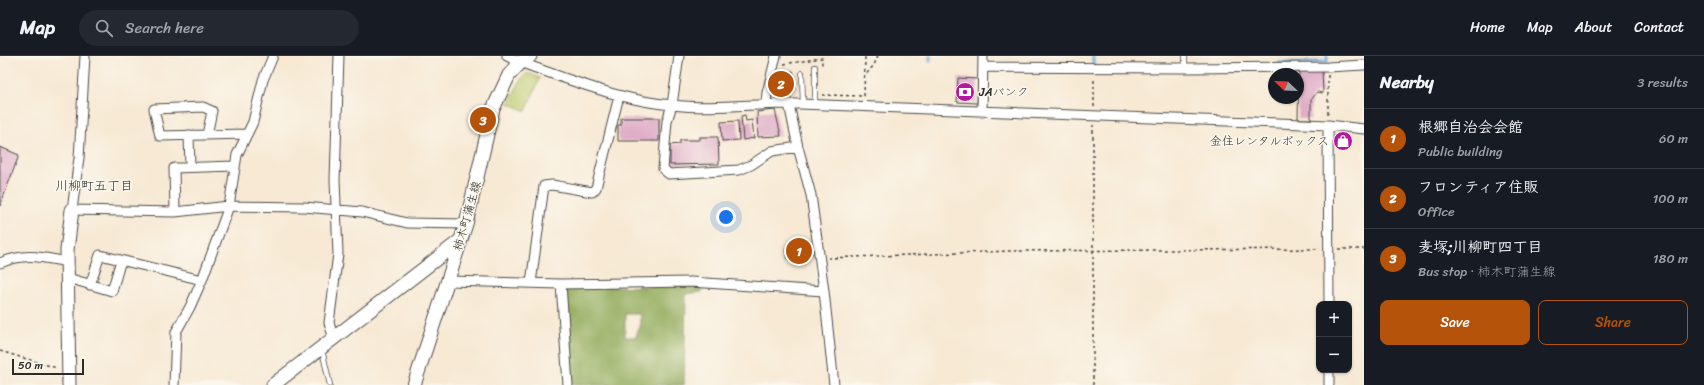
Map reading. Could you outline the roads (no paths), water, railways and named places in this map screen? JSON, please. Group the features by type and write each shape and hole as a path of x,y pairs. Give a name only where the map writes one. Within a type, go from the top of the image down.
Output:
{"street":[{"path":"69,385 67,262 79,158 85,56"},
{"path":"174,385 176,332 190,307 202,280 229,206 237,154 253,122 263,80 273,56"},
{"path":"334,339 329,323 338,254 335,180 339,56"},
{"path":"507,56 526,59 619,96 672,105 717,107 789,104 1328,126 1364,129"},
{"path":"679,56 672,105 667,121 664,169 669,174 739,170 751,165 772,150 798,146"},
{"path":"982,112 983,56"},
{"path":"766,104 767,93 779,58"},
{"name":"柿木町蒲生線","path":"414,385 466,224 493,110 509,75 526,59"},
{"path":"983,66 1095,69 1328,67 1364,65"},
{"path":"531,283 544,186 552,185 592,192 596,188 619,96"},
{"path":"789,104 811,195 824,291 834,385"},
{"path":"207,135 212,111 203,107 154,109 160,136 189,135 207,135 247,134"},
{"path":"1328,126 1329,301"},
{"path":"189,135 190,168"},
{"path":"175,212 174,168 235,166"},
{"path":"72,210 175,212 229,206 304,207 362,212 408,223 466,224"},
{"path":"273,385 461,240"},
{"path":"0,263 9,259 31,255 67,262"},
{"path":"90,285 100,255 202,280"},
{"path":"68,278 112,291 121,260"},
{"path":"448,281 561,284 691,282 824,291"},
{"path":"561,284 568,385"},
{"path":"1329,373 1329,385"}],"lane":[{"path":"1185,56 1185,68"},
{"path":"815,67 815,105"},
{"path":"802,73 803,105"},
{"path":"322,348 330,385"}],"waterway":[{"path":"1093,56 1093,65 1095,65"},
{"path":"1182,56 1182,64"},
{"path":"1279,63 1327,62 1327,56"}],"place":[{"name":"フロンティア住販","path":"781,84"},
{"name":"JAバンク","path":"965,92"},
{"name":"麦塚;川柳町四丁目","path":"483,120"},
{"name":"金住レンタルボックス","path":"1343,141"},
{"name":"根郷自治会会館","path":"799,251"}],"district":[{"name":"川柳町五丁目","path":"94,185"}]}
